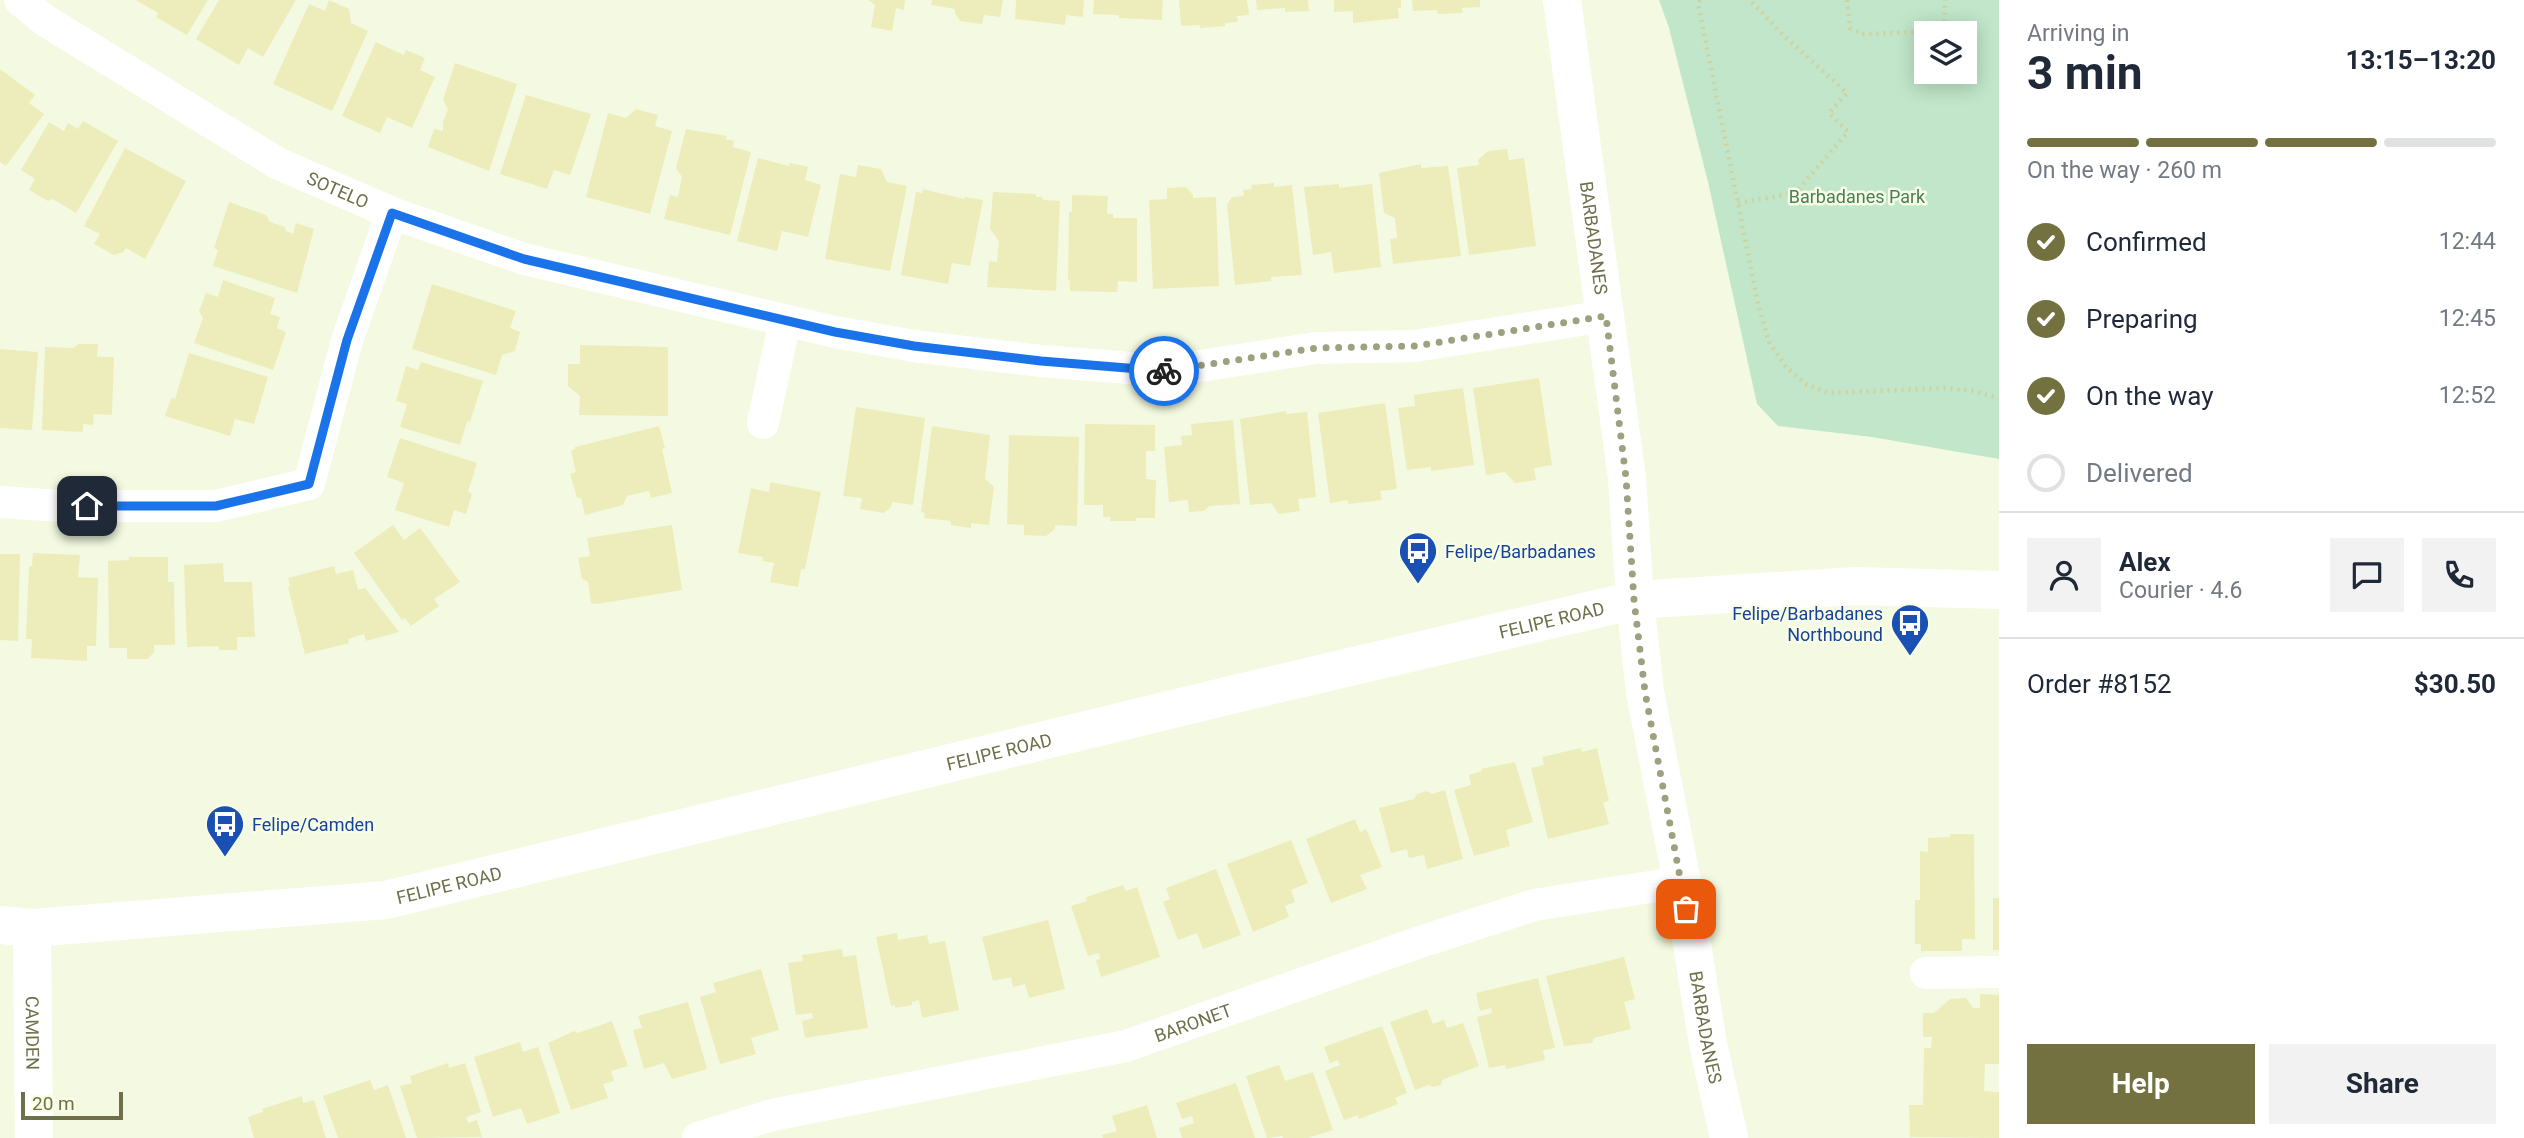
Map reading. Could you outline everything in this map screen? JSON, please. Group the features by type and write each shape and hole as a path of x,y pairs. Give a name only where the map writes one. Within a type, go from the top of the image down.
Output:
{"main road":[{"name":"BARBADANES","path":"1562,0 1626,478 1634,600 1645,692 1682,882 1708,1044 1729,1138"},
{"name":"FELIPE ROAD","path":"16,927 386,900 1634,600 1856,586 1999,590"},
{"name":"CAMDEN","path":"16,927 34,1138"}],"street":[{"name":"SOTELO","path":"20,0 46,21 277,163 392,213 524,259 785,321 914,346 1041,361 1168,371 1316,348 1415,346 1606,316"},
{"path":"0,502 61,506 216,506 309,484 347,340 392,213"},
{"path":"763,423 785,321"},
{"name":"BARONET","path":"698,1138 772,1115 1126,1046 1417,943 1534,905 1682,882"},
{"path":"1926,973 1999,972"}],"path":[{"path":"1700,0 1698,3 1758,304 1769,342 1786,367 1807,385 1829,393 1946,387 1999,398"},
{"path":"1738,203 1795,193 1848,132 1829,113 1847,93 1782,34 1750,0"},
{"path":"1847,0 1850,28 1861,34 1944,31 1944,0"}],"green space":[{"name":"Barbadanes Park","path":"1659,0 1999,0 1999,459 1872,437 1778,426 1757,404 1708,182 1669,28"}],"building":[{"path":"136,0 208,0 187,35 156,17 158,13"},
{"path":"219,0 296,0 263,57 248,48 239,65 196,39"},
{"path":"329,0 349,9 351,23 368,31 332,111 273,84 309,4 325,11"},
{"path":"868,0 905,0 904,10 896,8 892,31 871,27 875,5"},
{"path":"932,0 1003,0 1000,17 984,15 982,24 960,21 955,9 931,5"},
{"path":"1016,0 1084,0 1083,17 1066,15 1065,25 1015,19"},
{"path":"1094,0 1163,0 1162,20 1093,14"},
{"path":"1179,0 1247,0 1249,15 1237,16 1238,22 1225,23 1225,26 1181,26"},
{"path":"1256,0 1308,0 1309,11 1285,12 1285,8 1257,10"},
{"path":"1334,0 1401,0 1401,8 1398,8 1399,18 1353,23 1353,11 1334,12"},
{"path":"1412,0 1480,0 1480,7 1462,8 1463,13 1438,14 1437,10 1413,11"},
{"path":"376,42 404,55 406,50 425,58 420,70 435,77 412,128 387,117 380,133 342,116"},
{"path":"455,63 517,84 489,171 428,147 434,129 443,131 448,109 443,100"},
{"path":"0,69 35,95 29,103 44,114 6,166 0,162"},
{"path":"526,95 591,114 570,175 554,170 547,189 500,174"},
{"path":"636,109 658,115 655,126 672,131 650,214 586,197 608,113 626,118"},
{"path":"83,121 118,141 76,213 53,199 48,201 29,190 35,179 21,170 49,122 64,131 68,123 78,129"},
{"path":"686,129 727,136 725,139 734,141 733,147 751,152 730,235 664,219 670,195 678,197 682,177 676,168"},
{"path":"125,148 186,181 145,259 126,248 114,255 94,244 100,234 84,226"},
{"path":"1507,149 1509,160 1524,158 1536,246 1469,255 1457,168 1479,165 1478,160 1488,151"},
{"path":"758,158 789,166 790,163 808,167 805,180 821,185 808,237 782,231 777,251 737,241"},
{"path":"1421,164 1421,168 1448,166 1461,256 1393,264 1390,239 1397,238 1395,218 1384,213 1379,173"},
{"path":"858,165 881,169 887,182 907,186 890,271 825,259 840,174 856,177"},
{"path":"1274,183 1274,187 1292,185 1302,275 1271,277 1271,281 1235,285 1227,205 1232,197 1244,196 1243,190 1252,189 1251,185"},
{"path":"1339,184 1339,188 1372,184 1381,267 1334,273 1331,252 1313,255 1304,187"},
{"path":"1186,187 1193,198 1216,197 1219,286 1153,289 1149,200 1167,199 1167,188"},
{"path":"923,189 964,199 983,200 970,266 952,263 948,284 901,275 916,192 922,193"},
{"path":"993,192 1036,194 1036,197 1042,197 1043,200 1060,201 1056,291 987,287 989,261 997,262 999,241 990,229"},
{"path":"1072,195 1108,196 1107,214 1113,214 1113,218 1137,218 1137,282 1118,281 1117,292 1070,291 1069,212 1072,212"},
{"path":"229,202 266,215 270,222 285,227 286,231 293,234 296,223 314,229 297,293 213,266 218,250 214,248"},
{"path":"223,280 275,298 270,314 280,317 277,328 286,332 273,370 194,343 203,318 199,311 206,293 218,297"},
{"path":"432,284 516,311 510,328 520,332 515,351 502,355 496,375 412,349"},
{"path":"78,344 98,344 97,357 114,357 112,415 94,414 93,425 83,424 83,432 42,430 45,347 74,348"},
{"path":"580,345 668,347 668,416 579,415 580,396 568,386 568,364 580,364"},
{"path":"0,349 38,352 32,430 0,428"},
{"path":"189,353 268,377 254,424 235,419 230,436 165,416 171,398 175,399"},
{"path":"421,362 483,381 460,445 400,427 407,404 396,401 406,366 418,370"},
{"path":"1539,378 1552,465 1534,468 1536,480 1515,483 1505,472 1486,475 1473,388"},
{"path":"1463,388 1474,465 1431,471 1431,467 1407,470 1398,408 1415,406 1414,395"},
{"path":"1385,403 1397,489 1380,491 1382,500 1330,503 1318,413"},
{"path":"856,407 925,418 913,505 892,502 891,507 884,513 860,509 862,498 843,496"},
{"path":"1286,411 1286,414 1307,412 1316,497 1298,499 1300,511 1279,514 1271,503 1250,505 1240,419"},
{"path":"1233,420 1240,504 1209,506 1204,511 1189,512 1188,500 1169,502 1164,447 1182,445 1181,436 1192,435 1191,424"},
{"path":"1085,424 1155,425 1155,451 1146,451 1146,479 1156,480 1155,518 1110,521 1111,517 1103,517 1103,505 1084,505"},
{"path":"659,426 672,493 651,498 649,491 627,496 623,505 585,515 570,474 576,472 571,451 575,447"},
{"path":"932,426 990,435 985,479 994,487 989,525 971,523 971,528 951,525 951,521 924,518 925,513 921,512"},
{"path":"1009,435 1079,437 1077,526 1055,525 1055,529 1046,536 1024,535 1024,525 1007,524"},
{"path":"400,438 477,463 468,492 472,494 466,514 454,510 449,527 395,510 404,483 387,477"},
{"path":"770,482 821,492 805,569 801,569 798,587 770,582 774,563 762,561 763,557 738,553 751,488 769,492"},
{"path":"393,525 404,540 420,528 460,582 434,599 439,606 411,626 405,618 402,620 354,553"},
{"path":"672,525 682,590 591,603 588,582 582,579 578,558 590,556 587,538"},
{"path":"33,553 80,555 78,577 98,578 96,646 87,646 87,661 31,658 32,639 26,639 29,566 32,566"},
{"path":"0,554 20,554 18,641 0,640"},
{"path":"129,557 168,557 168,582 174,582 175,645 154,645 154,652 148,659 127,659 127,648 109,648 108,561 129,560"},
{"path":"223,563 224,582 252,582 255,637 237,637 237,650 219,650 219,646 187,647 184,565"},
{"path":"334,566 336,574 353,570 358,590 365,588 399,632 366,641 364,634 348,639 349,643 305,654 288,578"},
{"path":"1581,748 1582,752 1597,748 1609,801 1603,802 1609,824 1548,839 1531,768 1544,765 1542,757"},
{"path":"1515,762 1533,822 1506,830 1510,846 1474,856 1454,790 1471,785 1469,775 1482,771 1481,769"},
{"path":"1445,790 1463,859 1427,869 1424,855 1409,858 1407,849 1391,853 1379,808 1414,799 1417,794 1427,791 1432,794"},
{"path":"1355,819 1360,832 1366,829 1382,867 1360,875 1367,889 1331,903 1306,839"},
{"path":"1950,834 1974,834 1975,939 1962,939 1962,951 1921,951 1921,944 1915,944 1915,900 1920,900 1920,851 1928,852 1928,838 1950,837"},
{"path":"1291,840 1308,883 1291,890 1295,902 1285,906 1289,917 1253,932 1227,864"},
{"path":"1216,869 1241,935 1203,949 1197,933 1178,940 1163,902 1170,899 1166,888"},
{"path":"1123,885 1126,891 1137,887 1160,957 1101,977 1096,960 1100,959 1099,953 1088,956 1071,906 1087,901 1086,897"},
{"path":"1993,898 1999,898 1999,950 1993,950"},
{"path":"1048,920 1065,989 1029,998 1025,984 1013,987 1011,977 993,981 982,937"},
{"path":"897,933 898,940 927,935 929,944 945,941 959,1010 922,1018 919,1000 912,1002 912,1005 895,1008 895,1005 891,1006 876,937"},
{"path":"842,949 843,957 856,955 868,1028 805,1038 802,1021 813,1018 812,1013 796,1015 788,963 803,961 802,955"},
{"path":"1624,957 1635,999 1624,1002 1631,1029 1594,1038 1592,1043 1564,1046 1546,976"},
{"path":"761,969 779,1030 751,1038 756,1054 720,1064 700,997 716,992 713,983"},
{"path":"1538,978 1555,1048 1543,1050 1545,1060 1506,1069 1505,1065 1489,1068 1477,1017 1492,1013 1491,1008 1480,1011 1476,993"},
{"path":"1980,994 1999,995 1999,1064 1985,1064 1984,1091 1999,1092 1999,1138 1910,1137 1909,1105 1923,1105 1924,1048 1931,1048 1932,1037 1923,1037 1923,1013 1934,1013 1950,999 1966,998 1973,1008 1980,1008"},
{"path":"688,1002 707,1069 672,1079 664,1063 644,1069 633,1030 642,1028 638,1016"},
{"path":"1427,1009 1433,1024 1444,1020 1447,1028 1463,1023 1479,1066 1442,1080 1441,1085 1429,1085 1415,1090 1390,1022"},
{"path":"612,1021 628,1066 611,1071 614,1081 603,1084 608,1098 571,1110 548,1043 574,1031 578,1033"},
{"path":"1382,1026 1407,1093 1395,1098 1398,1104 1359,1119 1358,1115 1344,1120 1325,1071 1340,1065 1338,1060 1330,1063 1324,1047"},
{"path":"520,1042 523,1052 538,1047 560,1113 527,1124 521,1108 493,1117 474,1057"},
{"path":"448,1063 449,1068 465,1063 481,1112 466,1117 468,1123 477,1120 482,1137 417,1138 400,1086 412,1083 410,1076"},
{"path":"1279,1065 1285,1081 1313,1072 1333,1130 1308,1138 1267,1138 1246,1076"},
{"path":"370,1080 374,1090 388,1085 406,1138 338,1138 323,1096"},
{"path":"1236,1083 1255,1138 1182,1138 1179,1128 1194,1123 1192,1116 1182,1119 1176,1103"},
{"path":"302,1096 303,1103 314,1100 326,1138 254,1138 248,1117 263,1112 262,1109"},
{"path":"1147,1105 1157,1138 1103,1138 1102,1135 1117,1131 1112,1116"}],"way so far":[{"path":"1164,371 1316,348 1415,346 1606,316 1626,478 1634,600 1645,692 1686,909"}],"place":[{"name":"Felipe/Barbadanes","path":"1418,585"},
{"name":"Felipe/Barbadanes Northbound","path":"1910,657"},
{"name":"Felipe/Camden","path":"225,858"}],"route":[{"path":"87,506 216,506 309,484 347,340 392,213 524,259 835,332 914,346 1041,361 1164,371"}]}
